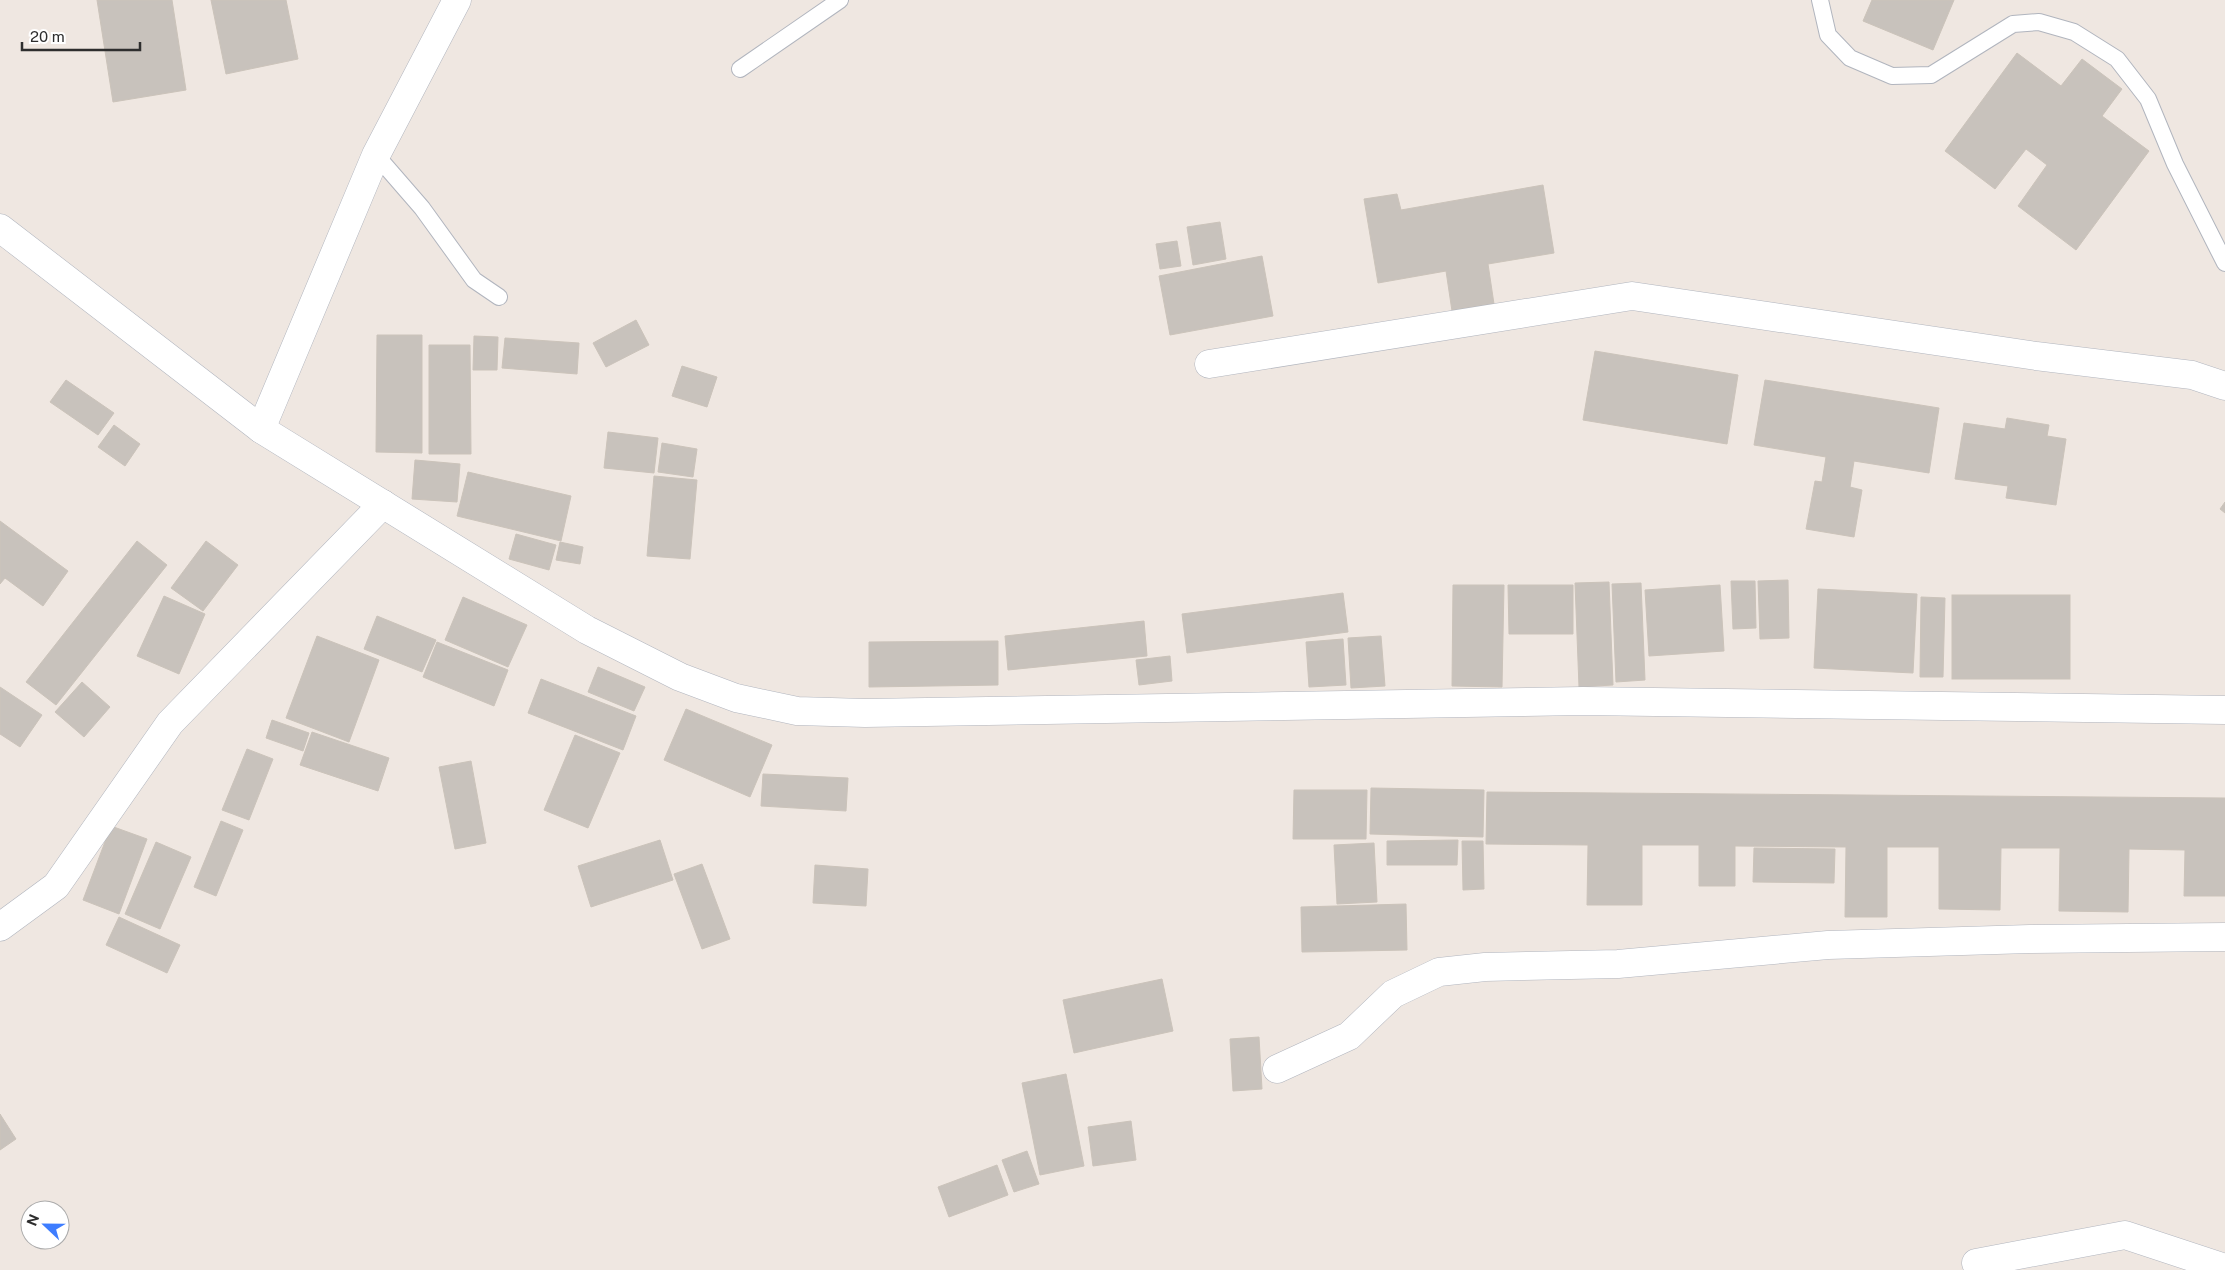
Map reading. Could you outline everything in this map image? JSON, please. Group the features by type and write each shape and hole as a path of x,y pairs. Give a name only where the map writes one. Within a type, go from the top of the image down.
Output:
{"street":[{"path":"261,429 376,155 458,2"},
{"path":"0,228 261,429 587,630 680,677 736,698 797,711 865,713 1583,701 2225,710"},
{"path":"1209,364 1632,296 2036,356 2192,375 2225,386"},
{"path":"0,927 56,886 170,724 382,504"},
{"path":"1277,1069 1349,1036 1393,994 1439,972 1485,966 1618,964 1828,945 2030,939 2225,937"},
{"path":"1976,1263 2125,1235 2225,1268"}],"lane":[{"path":"740,69 840,0"},
{"path":"1820,0 1828,35 1850,58 1892,76 1931,75 2013,24 2039,22 2074,32 2117,59 2148,99 2175,164 2225,263"},
{"path":"376,155 422,208 474,280 499,297"}],"building":[{"path":"97,0 172,0 186,90 113,102"},
{"path":"211,0 286,0 298,59 226,74"},
{"path":"1872,0 1954,0 1933,50 1863,21"},
{"path":"2017,53 2061,86 2082,59 2122,89 2102,116 2149,151 2076,250 2018,206 2047,165 2026,149 1995,189 1945,151"},
{"path":"1543,185 1554,253 1488,264 1494,304 1452,311 1446,271 1378,283 1364,199 1397,194 1401,210"},
{"path":"1220,222 1226,259 1193,265 1187,227"},
{"path":"1177,241 1181,266 1160,269 1156,244"},
{"path":"1262,256 1273,316 1170,335 1159,276"},
{"path":"636,320 649,345 606,367 593,343"},
{"path":"377,335 422,335 422,453 376,452"},
{"path":"474,336 498,337 497,370 473,370"},
{"path":"505,338 579,343 577,374 502,368"},
{"path":"429,345 470,345 471,454 429,454"},
{"path":"1595,351 1738,375 1727,444 1583,420"},
{"path":"682,366 717,377 707,407 672,396"},
{"path":"66,380 114,413 98,435 50,402"},
{"path":"1765,380 1939,408 1929,473 1854,461 1850,487 1862,490 1854,537 1806,529 1815,481 1822,482 1826,457 1754,445"},
{"path":"2007,418 2049,425 2047,436 2066,439 2056,505 2006,498 2008,486 1955,479 1964,423 2005,429"},
{"path":"114,425 140,444 125,466 98,447"},
{"path":"608,432 658,438 654,473 604,468"},
{"path":"662,443 697,449 693,477 658,472"},
{"path":"415,460 460,464 457,502 412,499"},
{"path":"468,472 571,496 561,541 457,516"},
{"path":"654,476 697,480 690,559 647,556"},
{"path":"2225,502 2225,513 2220,509"},
{"path":"0,521 68,571 43,606 5,578 0,584"},
{"path":"516,534 556,545 549,570 509,559"},
{"path":"137,541 167,565 56,705 26,682"},
{"path":"206,541 238,565 203,611 171,588"},
{"path":"560,542 583,547 580,564 556,560"},
{"path":"1788,580 1789,638 1760,639 1758,581"},
{"path":"1731,581 1755,581 1756,628 1733,629"},
{"path":"1609,582 1613,685 1579,687 1575,583"},
{"path":"1641,583 1645,680 1616,682 1612,584"},
{"path":"1453,585 1504,585 1502,687 1452,686"},
{"path":"1508,585 1573,585 1573,634 1509,634"},
{"path":"1720,585 1724,651 1649,656 1645,590"},
{"path":"1818,589 1917,594 1913,673 1814,668"},
{"path":"1343,593 1348,632 1187,653 1182,614"},
{"path":"1952,595 2070,595 2070,679 1952,679"},
{"path":"164,596 205,614 179,674 137,656"},
{"path":"463,597 527,625 508,667 445,640"},
{"path":"1921,597 1945,598 1943,677 1920,677"},
{"path":"377,616 436,640 422,672 364,649"},
{"path":"1144,621 1147,656 1008,670 1005,636"},
{"path":"317,636 379,660 349,742 286,718"},
{"path":"1381,636 1385,686 1351,688 1348,638"},
{"path":"1343,639 1346,685 1309,687 1306,642"},
{"path":"998,641 998,685 869,687 869,642"},
{"path":"437,642 508,670 494,706 423,677"},
{"path":"1170,656 1172,681 1139,685 1136,660"},
{"path":"598,667 645,687 634,711 588,692"},
{"path":"541,679 636,716 623,750 528,713"},
{"path":"82,682 110,707 84,737 55,712"},
{"path":"0,687 42,715 20,747 0,734"},
{"path":"686,709 772,745 750,797 664,760"},
{"path":"272,720 309,733 303,751 266,738"},
{"path":"312,732 389,758 378,791 300,765"},
{"path":"575,735 620,753 588,828 544,810"},
{"path":"247,749 273,759 249,820 222,810"},
{"path":"471,761 486,843 455,849 439,767"},
{"path":"763,774 848,778 846,811 761,806"},
{"path":"1371,788 1484,790 1483,837 1370,834"},
{"path":"1294,790 1367,790 1366,839 1293,839"},
{"path":"1487,792 2225,798 2225,896 2184,896 2185,850 2129,849 2128,912 2059,911 2060,848 2001,848 2000,910 1939,909 1939,847 1887,847 1887,917 1845,917 1846,847 1735,846 1735,886 1699,886 1699,845 1642,845 1642,905 1587,905 1588,845 1486,844"},
{"path":"221,821 243,830 216,896 194,887"},
{"path":"111,826 147,839 119,914 83,900"},
{"path":"660,840 673,880 591,907 578,866"},
{"path":"1458,840 1457,865 1387,865 1387,841"},
{"path":"1462,841 1483,841 1484,889 1463,890"},
{"path":"156,842 191,857 160,929 125,914"},
{"path":"1374,843 1377,902 1337,904 1334,845"},
{"path":"1754,848 1835,849 1834,883 1753,882"},
{"path":"702,864 730,939 702,949 674,874"},
{"path":"815,865 868,869 866,906 813,903"},
{"path":"1406,904 1407,950 1302,952 1301,907"},
{"path":"119,917 180,945 167,973 106,945"},
{"path":"1162,979 1173,1031 1074,1053 1063,1000"},
{"path":"1259,1037 1262,1089 1233,1091 1230,1039"},
{"path":"1066,1074 1084,1166 1040,1175 1022,1083"},
{"path":"0,1114 16,1139 0,1150"},
{"path":"1131,1121 1136,1160 1093,1166 1088,1127"},
{"path":"1027,1151 1039,1184 1014,1192 1002,1160"},
{"path":"997,1165 1008,1195 949,1217 938,1187"}]}
